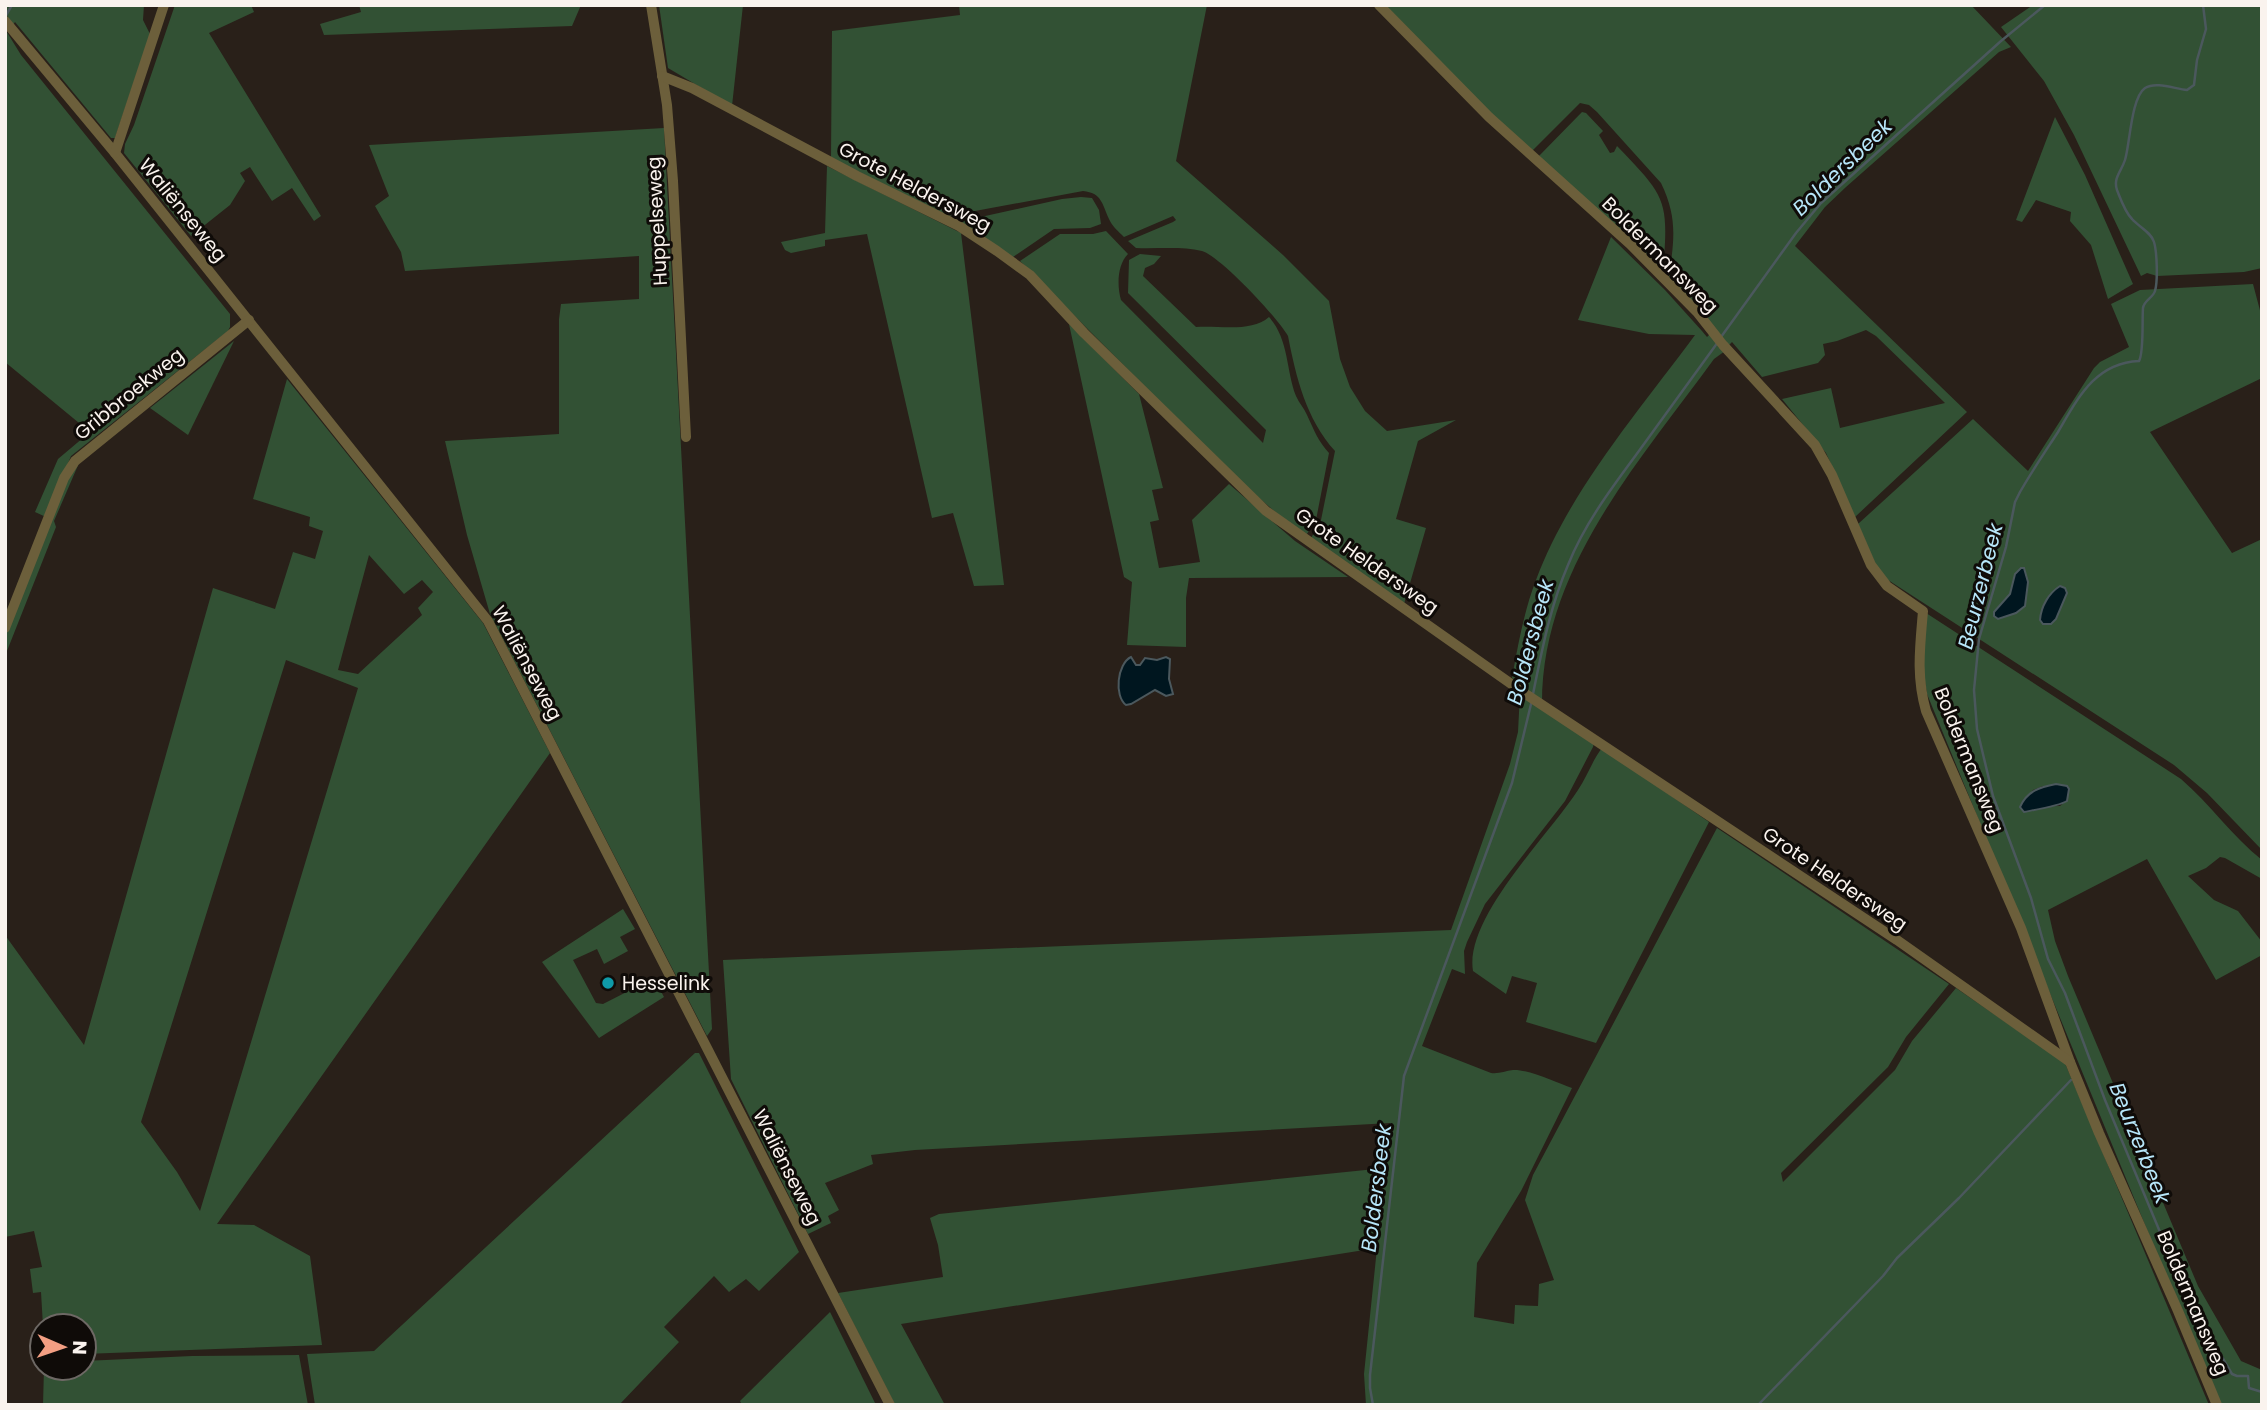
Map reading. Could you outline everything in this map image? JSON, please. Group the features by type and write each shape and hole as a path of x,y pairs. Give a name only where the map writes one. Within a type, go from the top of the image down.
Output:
{"street":[{"path":"115,153 164,5"},
{"name":"Huppelseweg","path":"651,5 667,105 674,181 676,275 686,437"},
{"name":"Boldermansweg","path":"1379,5 1497,125 1630,244 1697,312 1714,335 1815,445 1832,475 1871,565 1879,576 1887,586 1923,611 1918,666 1920,690 1926,711 2021,928 2070,1062 2217,1405"},
{"name":"Waliënseweg","path":"7,23 115,153 488,621 890,1405"},
{"name":"Grote Heldersweg","path":"662,76 692,88 857,176 958,226 997,251 1030,275 1084,333 1266,511 1525,694 1897,940 2070,1062"},
{"name":"Gribbroekweg","path":"5,628 64,478 75,461 248,320"}],"green space":[{"path":"6,5 144,5 143,20 150,34 115,138 111,138 15,22 13,25 5,13"},
{"path":"175,5 251,5 254,12 209,33 321,216 314,221 292,188 272,201 250,167 240,173 245,181 230,205 191,236 124,153"},
{"path":"359,5 581,5 572,26 324,35 320,24 361,12"},
{"path":"659,5 743,5 732,106 668,68"},
{"path":"959,5 1207,5 1176,161 1283,255 1329,301 1340,359 1350,387 1365,411 1387,431 1456,420 1418,441 1396,519 1426,528 1404,604 1310,540 1321,520 1335,451 1309,411 1288,336 1282,327 1248,289 1211,256 1202,251 1186,249 1136,248 1128,241 1173,222 1176,220 1173,216 1124,237 1112,224 1098,197 1083,191 948,216 831,158 832,31 960,15"},
{"path":"1385,5 1971,5 2011,47 1999,52 1846,187 1825,207 1795,246 1967,412 1855,517 1826,453 1782,399 1831,388 1840,428 1945,403 1876,336 1866,330 1823,344 1825,355 1818,363 1762,377 1732,342 1729,345 1669,277 1673,229 1670,207 1661,183 1597,112 1589,105 1580,103 1532,151 1500,124"},
{"path":"2033,5 2262,5 2262,268 2244,272 2157,276 2147,273 2141,276 2074,135 2044,81 2001,27"},
{"path":"5,29 21,55 230,314 228,331 71,456 46,517 35,512 58,459 90,432 5,362"},
{"path":"1582,112 1603,131 1599,135 1610,153 1614,152 1617,146 1655,189 1664,213 1663,271 1538,157"},
{"path":"2055,117 2085,175 2133,284 2108,299 2091,245 2070,221 2071,212 2036,200 2022,222 2016,220"},
{"path":"664,128 712,1029 707,1036 490,614 467,535 445,441 559,434 561,304 639,299 639,256 405,271 401,252 375,206 389,196 369,145"},
{"path":"827,166 961,233 1004,585 974,586 953,513 932,518 867,234 825,240 825,246 791,253 785,250 781,242 825,233"},
{"path":"1092,198 1099,210 1101,224 1090,228 1054,229 1013,257 958,222 1062,199"},
{"path":"1106,231 1128,254 1119,276 1121,300 1263,443 1266,430 1128,293 1129,260 1140,254 1161,256 1154,264 1145,268 1143,276 1196,327 1244,327 1269,317 1275,326 1284,345 1296,396 1319,440 1329,453 1316,520 1305,537 1240,482 1020,261 1060,234 1093,234"},
{"path":"1611,237 1665,290 1707,337 1710,334 1725,351 1714,359 1627,477 1577,562 1558,607 1546,654 1542,703 1524,691 1525,687 1512,678 1525,616 1536,580 1550,547 1586,483 1695,335 1649,334 1578,320"},
{"path":"2253,284 2262,318 2262,378 2150,432 2232,553 2262,539 2262,850 2207,793 2174,765 1885,578 1878,570 1858,524 1973,419 2028,471 2094,368 2129,347 2111,304 2140,290"},
{"path":"1069,324 1139,394 1163,488 1152,490 1159,520 1150,522 1159,568 1200,562 1192,520 1229,484 1295,541 1348,577 1189,578 1186,598 1186,647 1127,645 1132,582 1124,577"},
{"path":"234,341 188,435 150,408"},
{"path":"287,379 483,623 550,753 217,1224 254,1225 310,1256 322,1345 98,1353 98,1312 42,1312 41,1292 33,1293 30,1269 42,1267 34,1231 5,1237 5,935 84,1045 213,588 275,609 293,552 315,559 323,531 309,526 310,517 253,499","holes":["369,555 404,594 422,580 433,592 418,608 422,615 358,674 338,670","286,660 358,688 200,1211 177,1172 141,1122"]},
{"path":"79,463 54,521 56,527 5,656 5,637 69,474"},
{"path":"1923,611 2181,779 2262,860 2262,879 2220,857 2206,868 2188,876 2214,900 2238,911 2262,942 2262,955 2216,980 2147,859 2048,910 2055,941 2068,976 2198,1286 2241,1361 2262,1370 2262,1405 2219,1405 1927,694 1924,676","holes":["2043,786 2069,789 2066,801 2060,806 2020,807 2033,790"]},
{"path":"1520,693 1594,743 1593,747 1565,801 1485,904 1464,951 1465,974 1452,969 1422,1046 1491,1073 1520,1070 1572,1088 1521,1191 1477,1263 1474,1317 1514,1324 1515,1305 1538,1306 1539,1284 1554,1280 1525,1200 1533,1175 1717,828 1949,984 1906,1037 1888,1067 1781,1173 1783,1182 1895,1070 1912,1041 1956,988 2065,1063 2209,1405 1366,1405 1364,1374 1377,1248 901,1324 945,1405 895,1405 838,1293 943,1277 930,1218 939,1214 1385,1168 1390,1123 915,1150 871,1155 873,1164 825,1183 839,1210 828,1216 831,1223 808,1234 731,1079 723,960 1451,930 1510,764 1518,732"},
{"path":"1602,748 1709,822 1596,1043 1526,1022 1537,983 1512,976 1506,994 1473,971 1474,950 1495,902 1565,809"},
{"path":"623,909 635,929 620,937 628,951 604,964 597,949 573,960 596,1003 603,1004 654,978 664,997 599,1038 542,962"},
{"path":"695,1053 699,1053 799,1252 759,1291 746,1279 729,1292 714,1276 664,1327 679,1342 619,1405 315,1405 307,1354 374,1351"},
{"path":"830,1312 876,1405 742,1405 740,1401"},
{"path":"299,1355 308,1405 43,1405 44,1382 98,1382 98,1360"}],"water":[{"path":"2024,568 2028,582 2025,606 2016,613 1998,619 1994,612 2010,594 2015,574"},
{"path":"2060,586 2065,588 2067,593 2056,619 2051,624 2043,624 2040,620 2046,600"},
{"path":"1131,657 1136,665 1140,665 1145,658 1170,659 1169,679 1173,694 1166,696 1155,690 1126,705 1120,695 1119,680 1123,666"},
{"path":"2056,784 2069,789 2067,801 2024,812 2020,807 2026,797 2035,791"}],"waterway":[{"path":"5,17 12,5"},
{"name":"Boldersbeek","path":"1721,337 1821,203 2001,41 2045,5"},
{"name":"Beurzerbeek","path":"2203,5 2206,29 2197,60 2194,85 2187,90 2155,85 2140,93 2125,160 2116,182 2127,213 2150,235 2155,247 2156,286 2143,308 2141,357 2139,361 2111,368 2090,384 2020,492 2015,502 2006,547 1979,639 1974,690 1977,729 1993,796 2031,898 2048,959 2065,993 2105,1100 2175,1268 2176,1277 2204,1340 2219,1352 2232,1374 2248,1376 2249,1388 2262,1392"},
{"name":"Boldersbeek","path":"1533,694 1556,597 1582,536 1607,495 1718,342"},
{"name":"Boldersbeek","path":"1373,1405 1370,1375 1404,1076 1512,783 1532,700"},
{"path":"1758,1405 2071,1080"}],"place":[{"name":"Hesselink","path":"608,983"}]}
